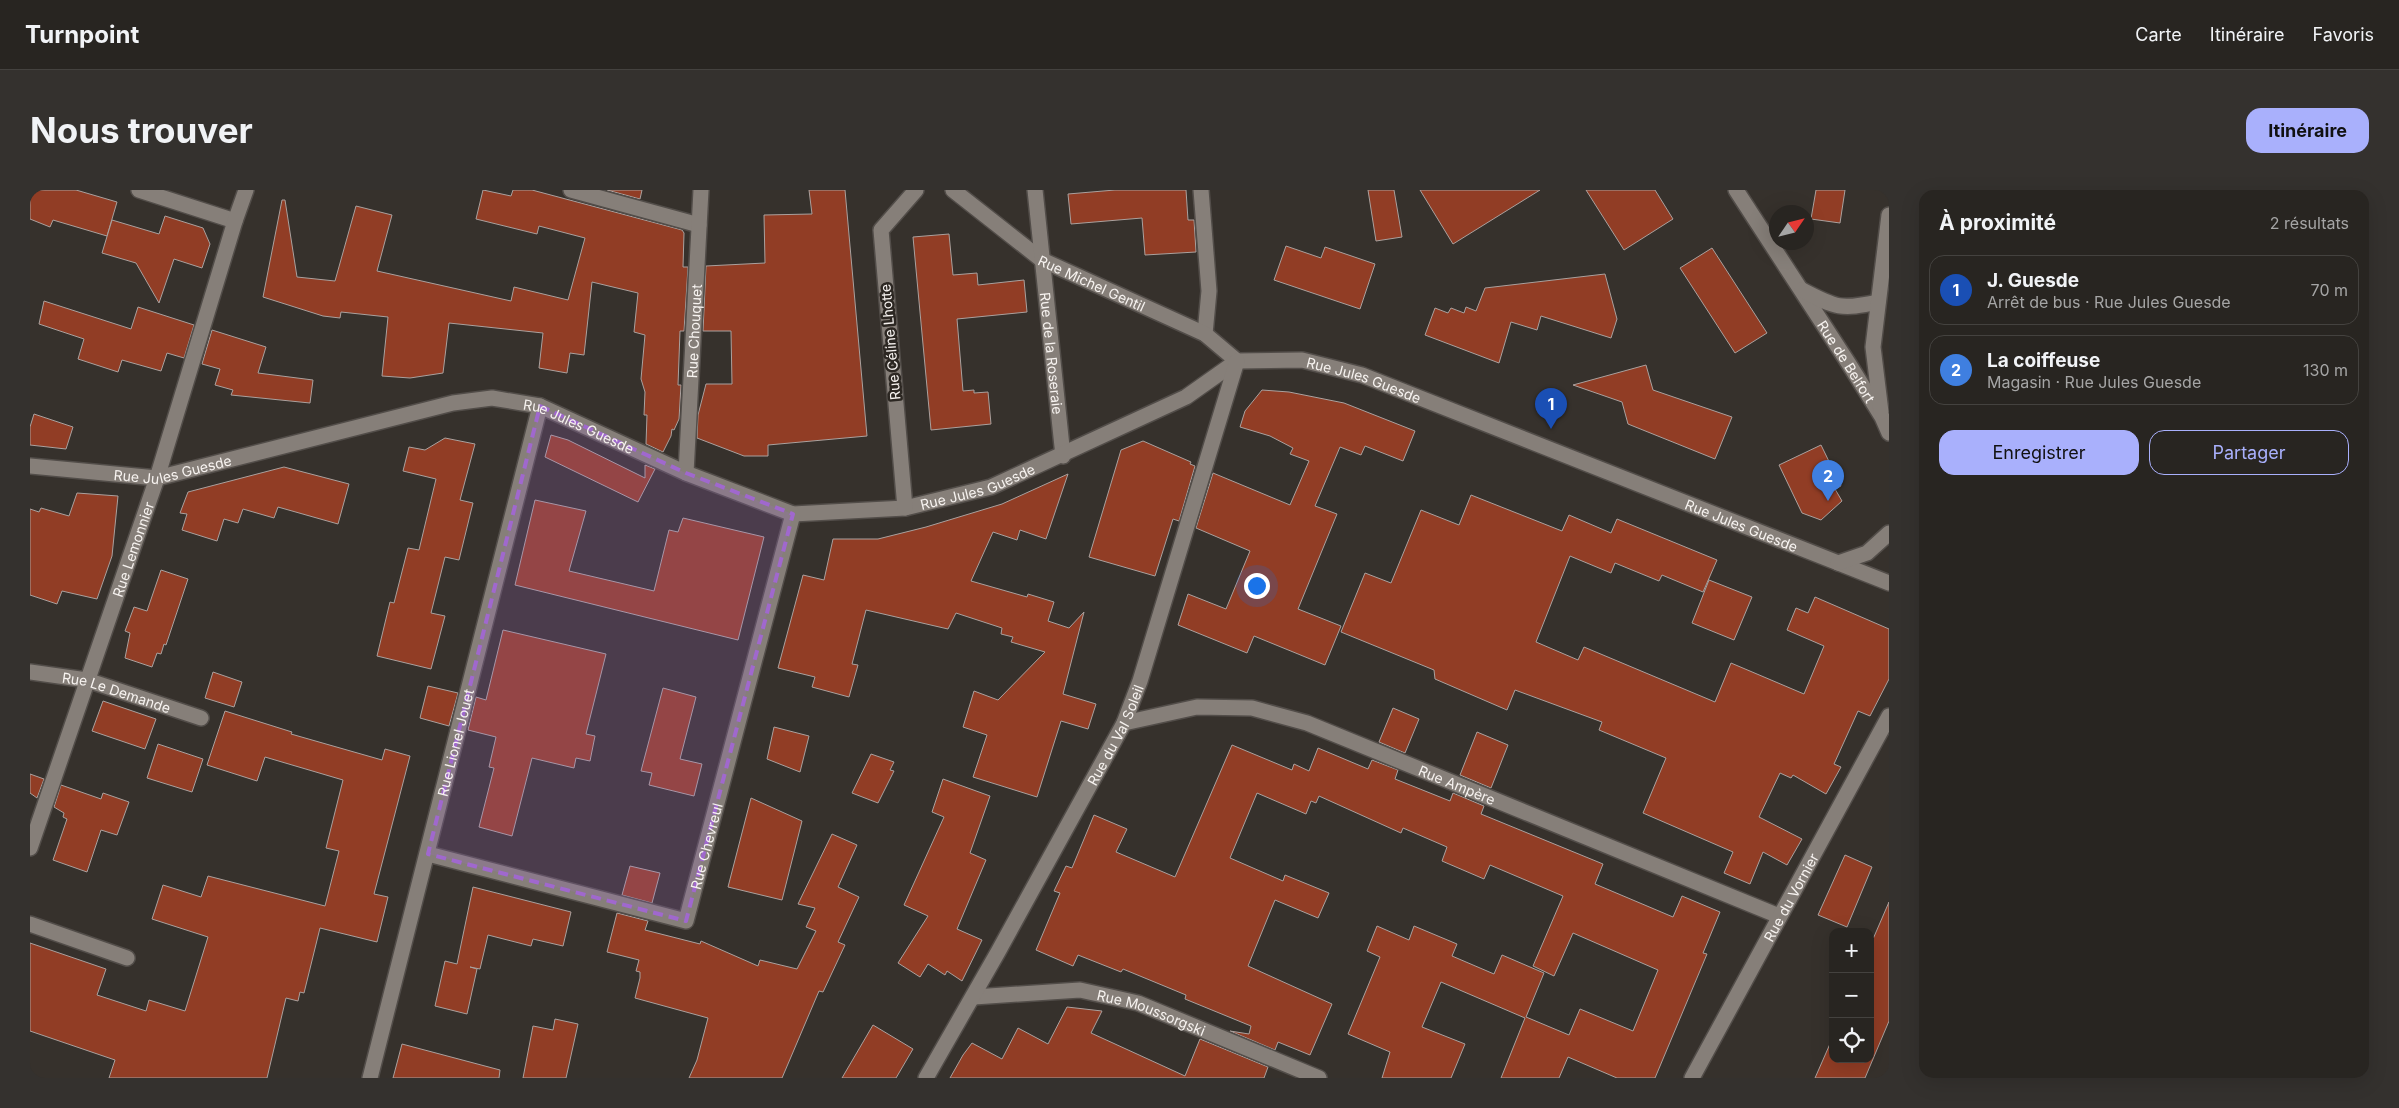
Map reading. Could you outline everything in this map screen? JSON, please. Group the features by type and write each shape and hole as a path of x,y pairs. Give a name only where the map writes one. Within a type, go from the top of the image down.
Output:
{"street":[{"path":"139,190 235,221"},
{"name":"Rue Lemonnier","path":"30,848 157,478 246,190"},
{"path":"571,190 699,225"},
{"name":"Rue Chouquet","path":"686,473 701,190"},
{"name":"Rue Céline Lhotte","path":"904,508 881,230 916,190"},
{"name":"Rue Michel Gentil","path":"953,190 1042,260 1205,334 1237,361"},
{"name":"Rue de la Roseraie","path":"1035,190 1062,456"},
{"path":"1201,190 1209,291 1205,334"},
{"name":"Rue de Belfort","path":"1736,190 1882,417 1889,433"},
{"path":"1882,417 1873,347 1889,215"},
{"name":"Rue de Belfort","path":"1801,290 1831,306 1848,308 1878,302"},
{"name":"Rue Jules Guesde","path":"30,466 157,478 453,402 492,398 540,406 686,473 793,514 904,508 991,487 1062,456 1186,398 1237,361 1302,360 1362,375 1889,583"},
{"name":"Rue du Val Soleil","path":"926,1078 974,997 1124,723 1140,681 1237,361"},
{"name":"Rue Lionel Jouet","path":"370,1078 540,406"},
{"name":"Rue Chevreul","path":"428,854 686,921 793,514"},
{"path":"1838,563 1867,553 1889,533"},
{"name":"Rue Le Demande","path":"30,672 87,680 201,718"},
{"name":"Rue Ampère","path":"1124,723 1197,706 1252,708 1307,723 1779,916"},
{"name":"Rue du Vornier","path":"1692,1078 1889,716"},
{"path":"30,924 127,958"},
{"name":"Rue Moussorgski","path":"974,997 1080,990 1138,1003 1319,1078"}],"highlighted area":[{"path":"540,406 686,473 793,514 686,921 428,854"}],"building":[{"path":"30,190 76,190 117,202 107,236 53,220 50,227 30,219"},
{"path":"483,190 511,196 513,190 532,190 682,230 684,233 683,267 688,267 684,331 680,331 678,385 681,385 679,419 674,430 672,429 671,436 663,452 646,444 647,415 644,415 645,392 641,379 645,335 634,332 638,293 592,282 584,355 570,353 567,373 539,368 543,333 449,323 443,373 410,378 382,376 388,317 341,312 340,318 323,316 263,297 282,200 285,200 297,277 335,281 356,206 392,215 377,271 511,301 514,287 568,300 585,238 539,226 537,234 476,219"},
{"path":"607,190 642,190 640,199"},
{"path":"809,190 845,190 867,436 768,445 768,456 744,456 697,438 698,415 706,384 732,384 731,331 703,331 706,266 765,263 764,215 812,214"},
{"path":"1115,190 1186,190 1188,220 1194,220 1196,252 1145,255 1142,218 1071,224 1068,194"},
{"path":"1368,190 1394,190 1402,237 1376,241"},
{"path":"1420,190 1540,190 1453,244"},
{"path":"1586,190 1655,190 1673,219 1624,250"},
{"path":"1816,190 1845,190 1840,223 1814,219 1813,205"},
{"path":"165,216 203,228 210,244 202,268 174,259 159,303 136,263 102,253 112,220 159,234"},
{"path":"949,234 953,275 977,273 978,285 1024,280 1027,312 957,319 963,391 974,390 974,393 988,392 991,424 931,430 913,237"},
{"path":"1286,246 1321,258 1325,247 1375,264 1360,309 1274,280"},
{"path":"1712,248 1767,333 1735,353 1680,268"},
{"path":"1605,274 1617,319 1611,338 1541,316 1537,330 1511,322 1499,363 1425,335 1435,308 1448,313 1451,308 1464,313 1466,307 1476,311 1485,288"},
{"path":"44,301 131,329 138,307 194,325 184,358 167,353 161,371 122,360 118,372 78,359 84,339 39,324"},
{"path":"212,330 266,347 258,373 313,380 310,403 231,395 233,390 215,385 220,369 202,364"},
{"path":"1646,365 1653,390 1732,417 1715,459 1628,424 1622,402 1573,385"},
{"path":"1262,390 1289,392 1344,403 1415,431 1403,461 1365,446 1361,455 1340,447 1315,506 1337,514 1298,609 1341,626 1325,665 1254,636 1247,653 1178,625 1188,594 1226,609 1250,551 1196,528 1213,473 1290,505 1309,461 1290,454 1293,448 1270,436 1240,427 1245,411"},
{"path":"34,414 73,427 66,449 30,445 30,427"},
{"path":"551,435 568,440 645,478 645,465 655,469 638,502 545,457"},
{"path":"445,438 475,444 460,500 473,503 459,560 445,557 431,613 445,616 431,669 377,656 390,602 394,603 408,548 419,550 436,479 403,471 409,447 425,450"},
{"path":"1143,441 1191,462 1190,464 1195,466 1179,521 1173,519 1155,576 1089,557 1121,450"},
{"path":"1821,445 1841,486 1835,489 1842,501 1821,520 1802,513 1779,465"},
{"path":"284,467 349,484 338,524 278,507 274,518 243,509 238,523 224,519 217,541 182,530 187,514 180,513 188,492"},
{"path":"1068,474 1046,539 1020,530 1017,540 993,532 971,581 1027,597 1028,594 1054,602 1048,621 1069,628 1084,612 1063,694 1096,704 1088,729 1061,721 1037,797 973,777 987,735 963,727 974,691 998,700 1045,652 1011,642 1013,637 1001,634 1002,628 956,613 948,629 866,610 852,664 858,665 849,697 812,687 815,677 778,668 803,575 824,580 833,539 878,539 926,527 1002,504"},
{"path":"77,493 118,496 112,556 97,599 62,591 57,604 30,595 30,509 39,512 41,508 69,516"},
{"path":"1471,495 1562,531 1569,515 1611,533 1617,519 1717,560 1703,592 1662,575 1659,581 1615,563 1611,573 1570,556 1536,642 1578,660 1584,647 1715,702 1731,663 1804,694 1824,646 1787,630 1796,608 1808,613 1815,597 1889,629 1889,679 1870,716 1858,711 1834,764 1841,767 1826,794 1793,775 1791,778 1780,773 1759,817 1802,839 1787,865 1763,852 1750,884 1724,873 1733,852 1643,813 1666,758 1599,730 1602,722 1515,690 1507,710 1435,679 1434,670 1341,632 1365,573 1391,583 1421,510 1459,525"},
{"path":"535,500 586,511 569,571 654,591 669,530 678,532 683,518 764,537 738,640 515,585"},
{"path":"161,570 188,579 166,645 164,644 161,654 157,653 152,667 125,658 130,633 125,631 134,607 147,611"},
{"path":"1709,580 1752,597 1734,640 1692,623"},
{"path":"503,630 606,654 586,734 595,736 590,761 576,758 574,768 532,758 512,836 479,827 494,768 489,767 496,737 468,730 476,697 486,700"},
{"path":"213,672 242,682 234,707 205,698"},
{"path":"428,686 458,693 449,726 420,718"},
{"path":"663,688 696,697 680,759 702,764 694,796 649,785 652,773 641,771"},
{"path":"103,701 156,719 145,749 92,731"},
{"path":"1393,708 1419,719 1405,753 1379,742"},
{"path":"225,711 292,732 291,734 382,760 385,749 410,756 374,894 388,897 377,942 320,928 304,993 300,992 298,1001 286,998 267,1078 109,1078 115,1060 30,1031 30,943 106,969 97,995 146,1011 149,1000 185,1011 208,937 152,919 163,885 201,897 208,876 325,906 339,851 326,848 343,780 265,757 257,781 207,765"},
{"path":"774,727 809,736 800,772 767,759"},
{"path":"1477,732 1508,745 1491,788 1460,775"},
{"path":"158,744 203,759 192,792 147,778"},
{"path":"1232,745 1292,770 1294,764 1309,771 1318,748 1368,769 1372,760 1398,770 1395,779 1450,801 1453,793 1484,806 1481,814 1603,864 1595,884 1673,917 1682,896 1720,912 1703,953 1707,954 1655,1078 1617,1078 1568,1057 1559,1078 1501,1078 1525,1018 1441,982 1422,1027 1465,1044 1451,1078 1382,1078 1390,1052 1348,1034 1380,957 1367,951 1377,926 1409,940 1414,926 1457,944 1452,956 1494,974 1502,955 1544,973 1526,1017 1569,1035 1580,1009 1633,1031 1658,970 1573,933 1554,976 1533,966 1563,896 1490,865 1484,879 1442,861 1447,847 1403,828 1401,833 1319,796 1316,803 1311,801 1306,814 1257,793 1230,858 1283,881 1285,875 1329,893 1318,918 1275,900 1248,966 1332,1004 1310,1055 1278,1042 1275,1050 1230,1031 1249,1034 1251,1026 1185,999 1186,995 1123,969 1121,972 1078,955 1073,966 1036,950 1060,893 1054,891 1066,866 1072,868 1094,815 1127,829 1116,852 1175,877"},
{"path":"871,754 894,762 890,770 894,771 878,803 852,793"},
{"path":"30,774 44,779 37,798 30,793"},
{"path":"943,779 990,796 970,853 986,860 957,929 982,940 962,981 947,971 945,975 928,964 920,977 898,963 928,916 904,905 944,817 932,812"},
{"path":"61,785 101,799 103,793 129,802 117,835 101,830 87,872 53,860 67,819 63,817 64,813 54,807"},
{"path":"751,798 802,821 782,900 728,887"},
{"path":"832,834 857,845 838,887 859,897 838,942 845,945 823,992 819,991 782,1078 689,1078 697,1060 708,1018 635,998 640,978 640,972 636,971 639,960 607,952 617,913 648,921 645,930 700,944 701,941 758,966 760,960 797,969 816,931 806,927 815,908 798,904"},
{"path":"1845,855 1872,867 1847,927 1818,915"},
{"path":"630,866 660,873 652,903 622,895"},
{"path":"473,887 571,912 563,946 533,939 531,946 488,935 480,969 470,967 477,969 467,1014 435,1006 445,961 457,964"},
{"path":"1889,902 1889,1021 1874,1057 1874,973 1874,937"},
{"path":"1067,1007 1102,1011 1091,1033 1185,1076 1200,1039 1268,1067 1264,1078 950,1078 972,1043 1002,1059 1018,1028 1048,1044"},
{"path":"555,1019 578,1024 566,1078 523,1078 533,1026 553,1030"},
{"path":"873,1025 913,1049 896,1078 842,1078"},
{"path":"402,1044 500,1070 499,1078 393,1078"},
{"path":"1829,1046 1829,1063 1871,1063 1865,1078 1815,1078"}],"place":[{"name":"J. Guesde","path":"1551,429"},
{"name":"La coiffeuse","path":"1828,501"}]}
